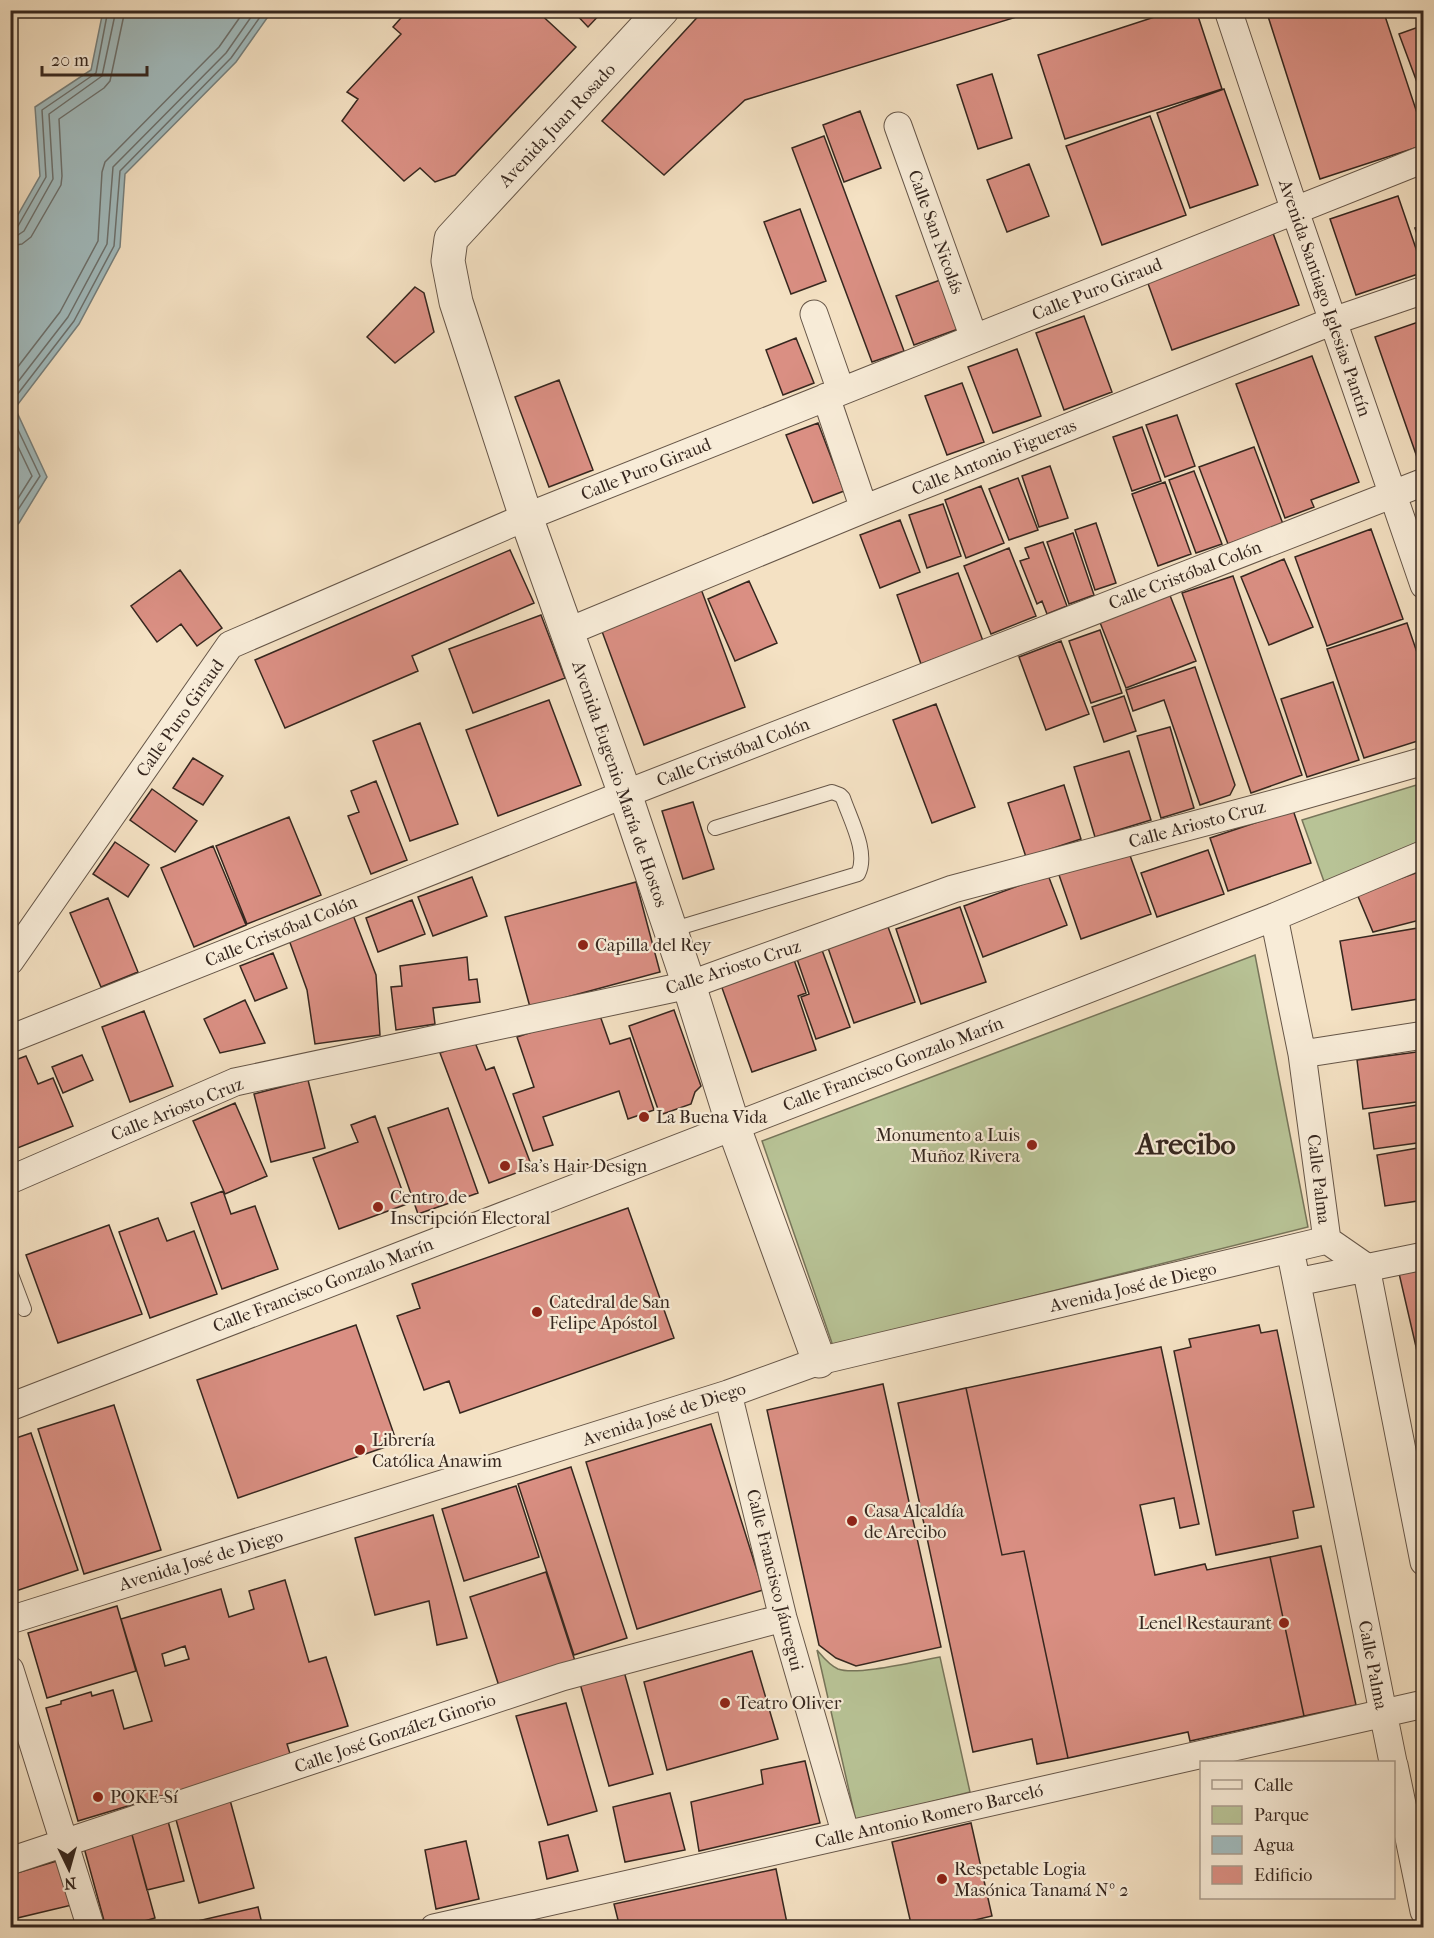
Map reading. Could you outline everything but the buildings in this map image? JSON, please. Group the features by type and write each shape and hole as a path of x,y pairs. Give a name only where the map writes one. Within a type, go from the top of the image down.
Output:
{"street":[{"name":"Avenida Juan Rosado","path":"451,239 662,10"},
{"name":"Avenida Santiago Iglesias Pantín","path":"1228,10 1391,494 1424,585"},
{"name":"Calle San Nicolás","path":"898,126 975,338"},
{"name":"Calle Puro Giraud","path":"10,961 230,645 526,517 1424,159"},
{"name":"Avenida Eugenio María de Hostos","path":"451,239 448,261 456,302 526,517 625,794 734,1125 819,1361"},
{"name":"Calle Antonio Figueras","path":"567,632 864,509 1333,321 1424,290"},
{"path":"814,314 864,509"},
{"name":"Calle Cristóbal Colón","path":"10,1039 625,794 1424,482"},
{"name":"Calle Ariosto Cruz","path":"10,1180 235,1082 689,985 953,889 1284,801 1424,761"},
{"name":"Calle Francisco Gonzalo Marín","path":"10,1407 1274,917 1424,854"},
{"name":"Calle Palma","path":"1274,917 1302,1054 1327,1240 1366,1267"},
{"path":"1302,1054 1424,1035"},
{"name":"Avenida José de Diego","path":"10,1620 728,1394 819,1361 1327,1240"},
{"name":"Calle Palma","path":"1290,1249 1392,1761"},
{"path":"1297,1282 1424,1256"},
{"path":"1366,1267 1424,1562"},
{"name":"Calle Francisco Jáuregui","path":"728,1394 783,1618 846,1835"},
{"name":"Calle José González Ginorio","path":"10,1861 562,1677 783,1618"},
{"path":"10,1670 91,1928"},
{"name":"Calle Antonio Romero Barceló","path":"434,1928 1424,1704"},
{"name":"Calle Palma","path":"1395,1773 1424,1911"}],"lane":[{"path":"670,930 858,874 863,866 863,854 843,798 832,792 715,828"},
{"path":"10,1272 24,1309"}],"green space":[{"path":"1423,783 1423,848 1326,887 1302,820"},
{"path":"1255,955 1308,1227 833,1346 762,1141"},
{"path":"817,1650 826,1661 838,1669 847,1671 873,1669 940,1657 970,1792 856,1821"}],"water":[{"path":"103,11 272,11 236,62 125,174 120,247 79,324 15,408 47,477 19,523 11,530 11,227 40,176 35,107 91,70"}],"place":[{"name":"Capilla del Rey","path":"583,945"},
{"name":"La Buena Vida","path":"644,1117"},
{"name":"Monumento a Luis Muñoz Rivera","path":"1032,1145"},
{"name":"Isa's Hair Design","path":"505,1166"},
{"name":"Centro de Inscripción Electoral","path":"378,1207"},
{"name":"Catedral de San Felipe Apóstol","path":"537,1312"},
{"name":"Librería Católica Anawim","path":"360,1450"},
{"name":"Casa Alcaldía de Arecibo","path":"852,1521"},
{"name":"Lenel Restaurant","path":"1284,1623"},
{"name":"Teatro Oliver","path":"725,1703"},
{"name":"POKE-Sí","path":"98,1797"},
{"name":"Respetable Logia Masónica Tanamá Nº 2","path":"942,1879"}],"district":[{"name":"Arecibo","path":"1186,1144"}]}
